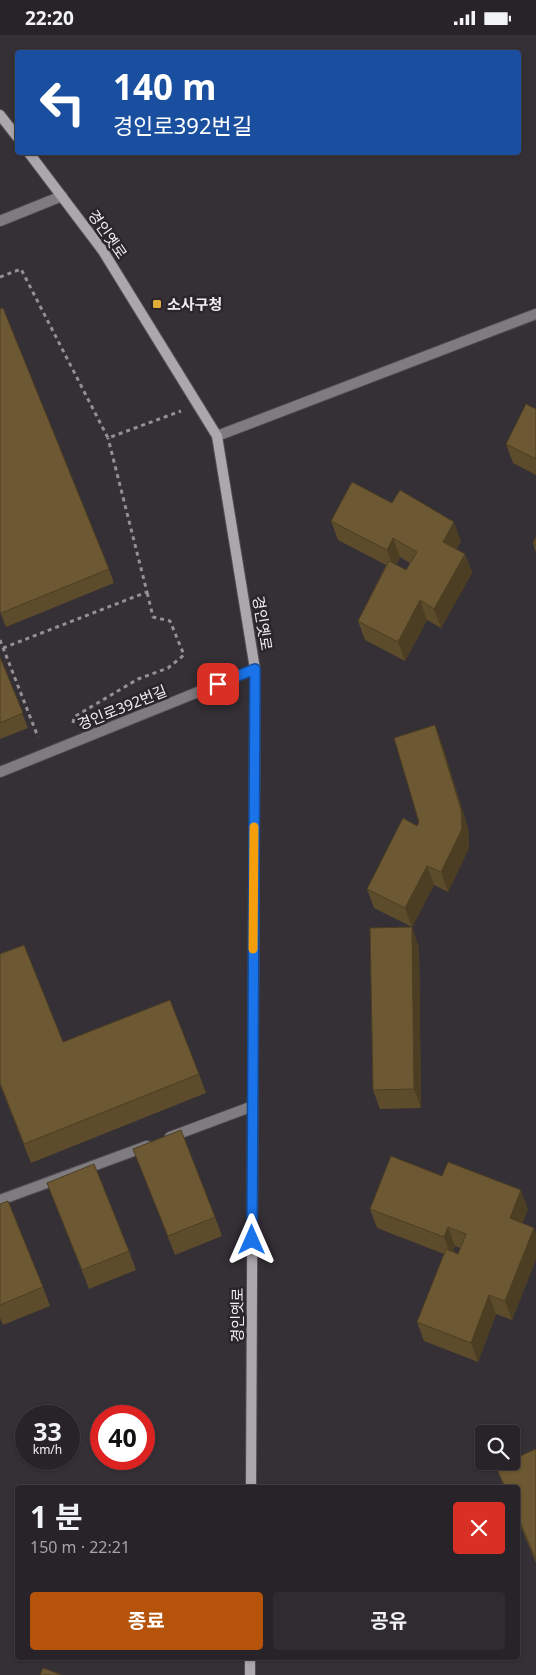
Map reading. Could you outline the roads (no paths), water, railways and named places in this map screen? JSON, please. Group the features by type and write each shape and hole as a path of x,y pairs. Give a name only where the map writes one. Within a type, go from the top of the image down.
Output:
{"street":[{"path":"0,115 15,134"},
{"name":"경인옛로","path":"31,155 103,251 217,435 255,669 251,1485"},
{"path":"0,221 62,196"},
{"path":"217,435 536,314"},
{"name":"경인로392번길","path":"0,772 255,669"},
{"path":"0,1200 253,1106"},
{"path":"250,1660 250,1675"}],"place":[{"name":"소사구청","path":"157,304"}]}
